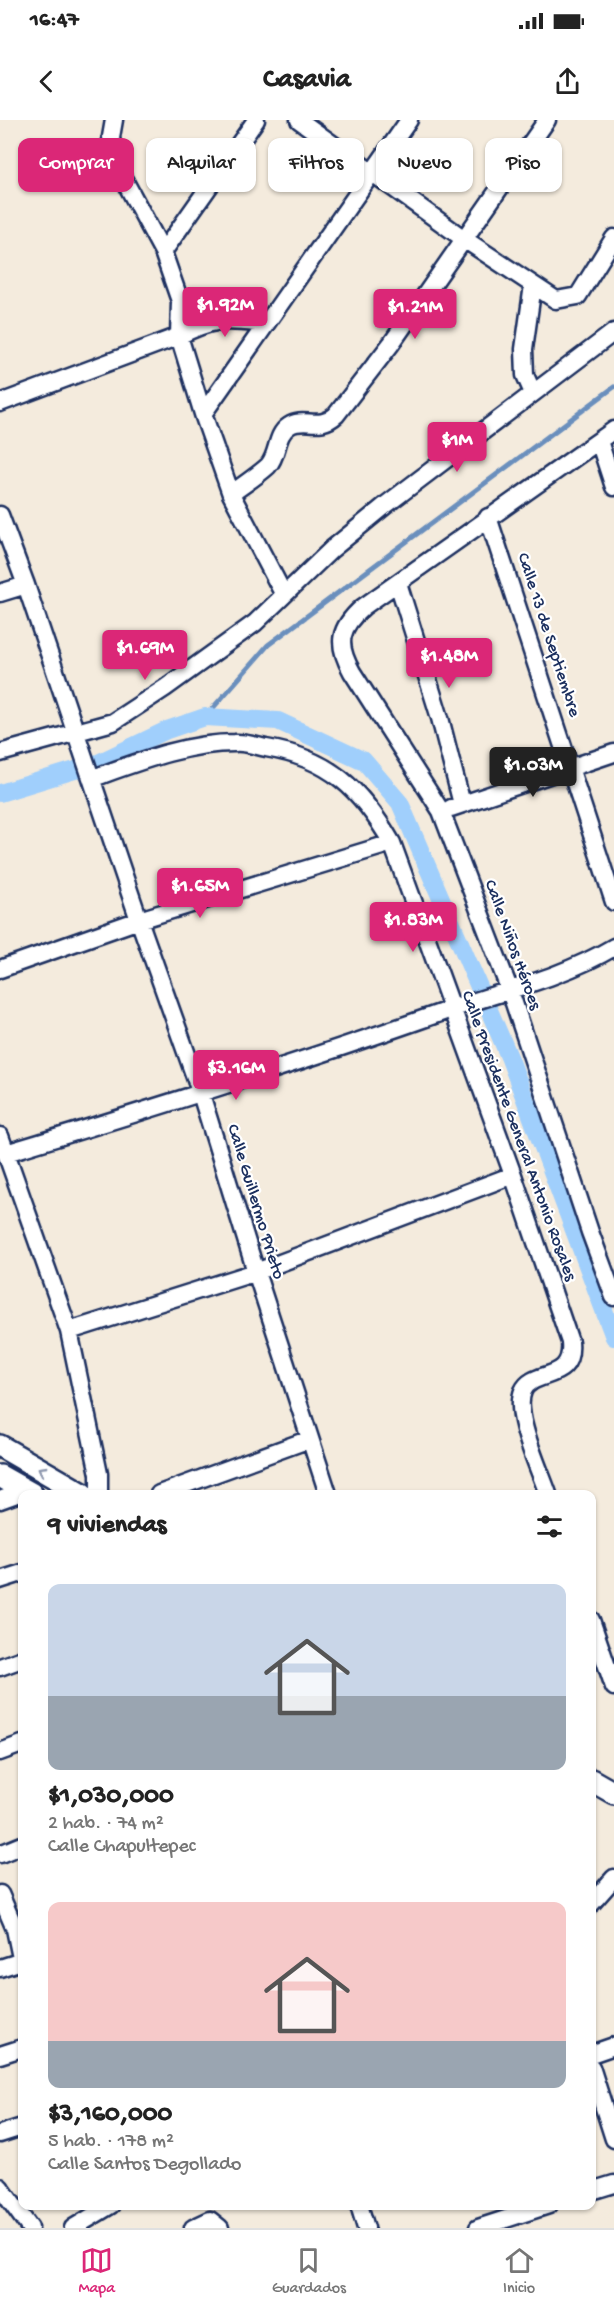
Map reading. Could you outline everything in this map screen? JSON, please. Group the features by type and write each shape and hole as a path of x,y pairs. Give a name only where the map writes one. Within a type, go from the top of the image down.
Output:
{"street":[{"path":"114,120 111,136 115,163 162,252 180,301 180,336 203,414 231,494 284,595"},
{"path":"162,252 256,120"},
{"path":"299,120 464,238 556,300 578,296 614,238"},
{"path":"203,414 409,120"},
{"path":"231,494 269,465 278,448 278,439 283,430 291,424 325,423 336,415 391,344 547,120"},
{"path":"533,393 525,375 524,349 534,285"},
{"path":"0,403 180,336 203,324 231,320 266,324"},
{"path":"0,753 77,735 113,722 165,688 255,623 332,549 387,504 614,332"},
{"path":"462,804 440,718 399,583 488,517 614,430"},
{"path":"599,441 614,488"},
{"name":"Calle Guillermo Prieto","path":"0,515 201,1094 327,1490"},
{"name":"Calle 13 de Septiembre","path":"488,517 614,902"},
{"name":"Calle Niños Héroes","path":"399,583 353,616 341,642 342,655 395,742 441,811 614,1297"},
{"path":"0,594 26,585"},
{"name":"Calle Presidente General Antonio Rosales","path":"92,775 160,755 236,742 292,752 322,766 361,797 376,814 392,843 456,1007 570,1342 569,1361 551,1374 530,1383 523,1389 521,1400 524,1424 547,1490"},
{"path":"441,811 614,753"},
{"path":"0,969 139,920 392,843"},
{"path":"6,1153 201,1094 456,1007 504,993 589,962 614,947"},
{"path":"0,1136 69,1331 99,1474 99,1490"},
{"path":"69,1331 256,1272 513,1175"},
{"path":"170,1490 310,1438"},
{"path":"0,1446 76,1490"},
{"path":"0,1476 24,1490"},
{"path":"0,1500 18,1495"},
{"path":"0,1580 18,1574"},
{"path":"596,1635 614,1687"},
{"path":"0,1666 18,1660"},
{"path":"0,1752 18,1745"},
{"path":"596,1783 614,1793"},
{"path":"0,1854 18,1847"},
{"path":"596,1898 614,1878"},
{"path":"0,1894 15,1929 18,1943"},
{"path":"0,1968 18,1963"},
{"path":"596,2052 614,2046"},
{"path":"0,2055 18,2049"},
{"path":"596,2083 614,2139"},
{"path":"0,2134 18,2128"},
{"path":"596,2189 614,2184"},
{"path":"0,2187 30,2228"},
{"path":"73,2228 103,2210"},
{"path":"361,2210 366,2228"},
{"path":"478,2228 534,2210"},
{"path":"193,2228 215,2224"}],"waterway":[{"path":"205,717 268,645 614,387"},
{"path":"0,793 98,763 167,730 205,717 278,721 364,761 400,803 510,1059 614,1337"}]}
